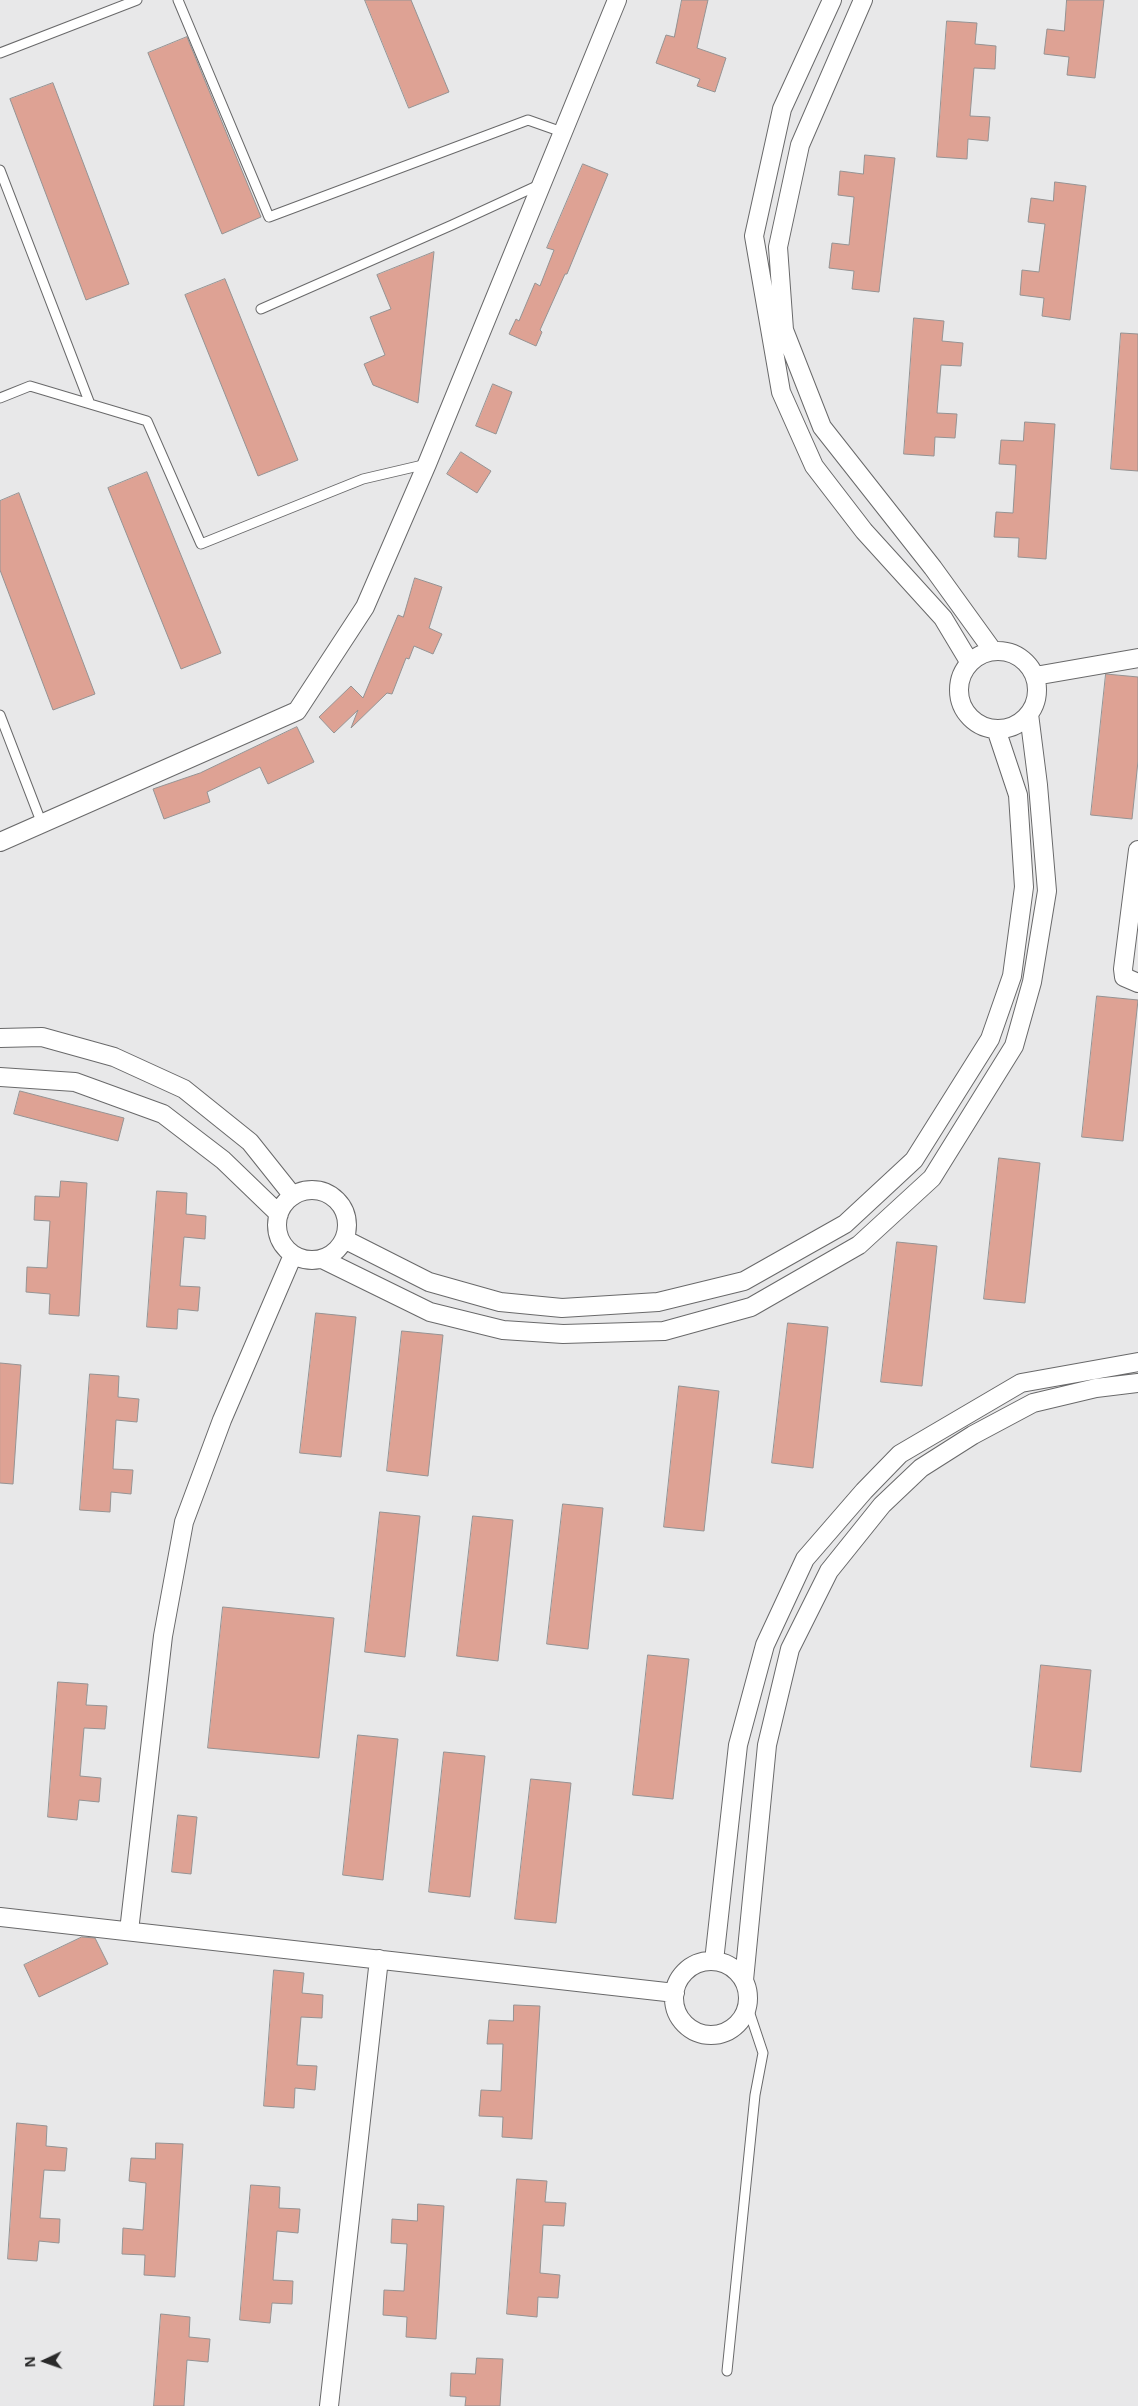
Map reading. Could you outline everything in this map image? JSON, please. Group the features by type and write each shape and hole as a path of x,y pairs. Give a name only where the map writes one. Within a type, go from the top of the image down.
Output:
{"street":[{"path":"0,842 298,711 366,607 427,464 617,0"},
{"path":"832,0 782,109 754,236 781,392 814,466 864,531 943,618 970,663"},
{"path":"863,0 800,145 778,247 784,330 822,427 933,568 992,651"},
{"path":"992,651 1006,652 1018,656 1028,665 1035,676 1036,696 1029,714 1020,723 1008,728 996,729 984,726 973,720 965,711 960,699 959,686 962,674 970,663 980,655 992,651"},
{"path":"1035,676 1138,658"},
{"path":"322,1259 339,1248 344,1239 346,1217 334,1199 325,1193 314,1190 293,1196 284,1204 279,1214 277,1226 279,1237 284,1247 293,1255 302,1259 322,1259 430,1312 503,1330 563,1334 664,1331 751,1306 859,1245 932,1178 1014,1046 1032,982 1047,891 1038,785 1029,714"},
{"path":"344,1239 429,1282 500,1302 562,1308 658,1302 744,1281 845,1224 914,1160 990,1039 1012,976 1024,887 1018,795 996,729"},
{"path":"1138,850 1123,969 1124,977 1138,983"},
{"path":"0,1038 42,1037 114,1057 184,1089 250,1142 293,1196"},
{"path":"0,1077 75,1082 162,1114 222,1160 279,1214"},
{"path":"129,1931 164,1636 184,1522 222,1420 293,1255"},
{"path":"714,1961 738,1745 765,1645 805,1559 864,1490 900,1454 1021,1383 1138,1362"},
{"path":"744,1980 766,1745 790,1649 829,1571 882,1505 921,1468 973,1434 1033,1403 1096,1388 1138,1384"},
{"path":"0,1917 675,1993"},
{"path":"330,2406 379,1959"},
{"path":"714,1961 726,1964 744,1980 748,1992 747,2005 743,2016 736,2025 714,2035 703,2034 692,2029 683,2021 677,2011 675,1993 678,1982 684,1973 703,1962 714,1961"}],"lane":[{"path":"0,53 137,0"},
{"path":"178,0 270,217 528,120 562,132"},
{"path":"0,170 90,404"},
{"path":"261,309 452,226 541,184"},
{"path":"0,398 30,386 147,421 201,544 363,479 427,464"},
{"path":"0,714 42,824"},
{"path":"727,2371 754,2105 763,2053 747,2005"}],"building":[{"path":"365,0 411,0 449,92 409,108"},
{"path":"682,0 708,0 697,48 726,58 715,92 697,86 700,79 656,63 666,35 674,37"},
{"path":"1067,0 1104,0 1095,78 1067,75 1069,57 1044,54 1047,29 1064,31"},
{"path":"947,21 977,23 975,44 996,46 995,69 974,68 970,116 990,117 988,141 968,139 967,159 937,157"},
{"path":"187,37 261,217 222,234 148,53"},
{"path":"53,83 129,284 86,300 10,99"},
{"path":"865,155 895,158 879,292 852,289 854,271 829,268 832,243 849,245 854,197 838,195 840,171 863,174"},
{"path":"583,164 608,174 567,274 565,274 540,330 542,332 536,346 509,334 516,319 519,321 535,283 540,286 554,250 547,248"},
{"path":"1055,182 1086,186 1070,320 1042,316 1044,298 1020,295 1022,270 1039,272 1045,224 1028,222 1031,198 1053,201"},
{"path":"434,252 418,403 373,385 364,364 385,355 370,317 391,309 377,275"},
{"path":"225,279 298,460 258,476 185,295"},
{"path":"914,318 944,321 942,341 963,343 961,366 941,365 937,413 957,414 955,438 935,437 934,456 904,454"},
{"path":"1121,333 1138,334 1138,471 1111,469"},
{"path":"493,384 512,392 496,434 476,426"},
{"path":"1025,422 1055,424 1046,559 1018,557 1019,538 994,537 996,512 1013,513 1016,465 999,464 1001,440 1023,441"},
{"path":"461,452 491,471 477,493 447,474"},
{"path":"147,472 221,653 181,669 108,488"},
{"path":"19,493 95,694 53,710 0,570 0,501"},
{"path":"415,578 442,587 429,628 442,634 433,654 414,646 409,659 406,658 392,694 387,693 351,728 358,710 334,733 319,717 351,686 363,698 398,615 403,617"},
{"path":"1106,674 1138,677 1138,761 1132,819 1091,815"},
{"path":"297,727 314,762 268,784 260,767 207,792 210,802 164,819 153,789 200,773"},
{"path":"1097,996 1138,1000 1123,1141 1082,1137"},
{"path":"20,1091 124,1118 118,1141 14,1114"},
{"path":"999,1158 1040,1163 1025,1303 984,1299"},
{"path":"61,1181 87,1183 79,1316 49,1314 50,1294 26,1292 27,1267 47,1268 50,1221 34,1220 35,1196 59,1197"},
{"path":"157,1191 187,1193 186,1214 206,1216 205,1239 184,1237 180,1286 200,1287 198,1311 178,1309 177,1329 147,1327"},
{"path":"897,1242 937,1246 922,1386 881,1382"},
{"path":"316,1313 356,1317 341,1457 300,1453"},
{"path":"788,1323 828,1327 813,1468 772,1463"},
{"path":"402,1331 443,1335 428,1476 387,1471"},
{"path":"0,1363 21,1365 13,1484 0,1483"},
{"path":"90,1374 119,1376 118,1397 139,1399 137,1422 116,1420 113,1469 133,1470 131,1494 111,1492 110,1512 80,1510"},
{"path":"679,1386 719,1391 704,1531 664,1527"},
{"path":"563,1504 603,1508 588,1649 547,1644"},
{"path":"380,1512 420,1516 405,1657 365,1652"},
{"path":"473,1516 513,1520 498,1661 457,1656"},
{"path":"223,1607 334,1618 319,1758 208,1748"},
{"path":"648,1655 689,1659 673,1799 633,1795"},
{"path":"1041,1665 1091,1670 1081,1772 1031,1767"},
{"path":"58,1682 88,1684 86,1705 107,1706 105,1729 84,1728 80,1776 101,1778 99,1802 79,1800 77,1820 48,1817"},
{"path":"358,1735 398,1739 383,1880 343,1875"},
{"path":"444,1752 485,1756 470,1897 429,1892"},
{"path":"531,1779 571,1783 556,1923 515,1919"},
{"path":"178,1815 197,1817 191,1874 172,1872"},
{"path":"82,1937 95,1938 108,1964 39,1997 24,1965"},
{"path":"274,1970 304,1973 302,1993 323,1995 322,2018 301,2017 297,2065 317,2066 315,2090 295,2088 294,2108 264,2106"},
{"path":"514,2005 540,2006 532,2139 502,2137 503,2117 479,2116 481,2090 501,2091 503,2044 487,2044 489,2020 513,2021"},
{"path":"17,2123 47,2126 46,2146 67,2148 65,2171 44,2170 40,2218 60,2219 59,2243 39,2241 37,2261 8,2259"},
{"path":"156,2143 183,2144 175,2277 144,2275 145,2255 122,2254 123,2228 143,2230 146,2183 129,2181 131,2158 155,2159"},
{"path":"517,2179 547,2181 545,2202 566,2203 564,2226 543,2225 540,2273 560,2275 558,2298 538,2297 537,2317 507,2314"},
{"path":"251,2185 280,2187 279,2208 300,2209 298,2233 277,2231 273,2280 293,2281 292,2304 272,2303 270,2323 240,2320"},
{"path":"418,2204 444,2206 436,2339 406,2337 407,2317 383,2315 384,2290 404,2291 407,2244 391,2243 392,2219 417,2221"},
{"path":"161,2314 190,2317 189,2337 210,2339 208,2362 187,2360 184,2406 154,2406"},
{"path":"477,2358 503,2359 500,2406 465,2406 466,2397 450,2396 451,2373 475,2374"}]}
